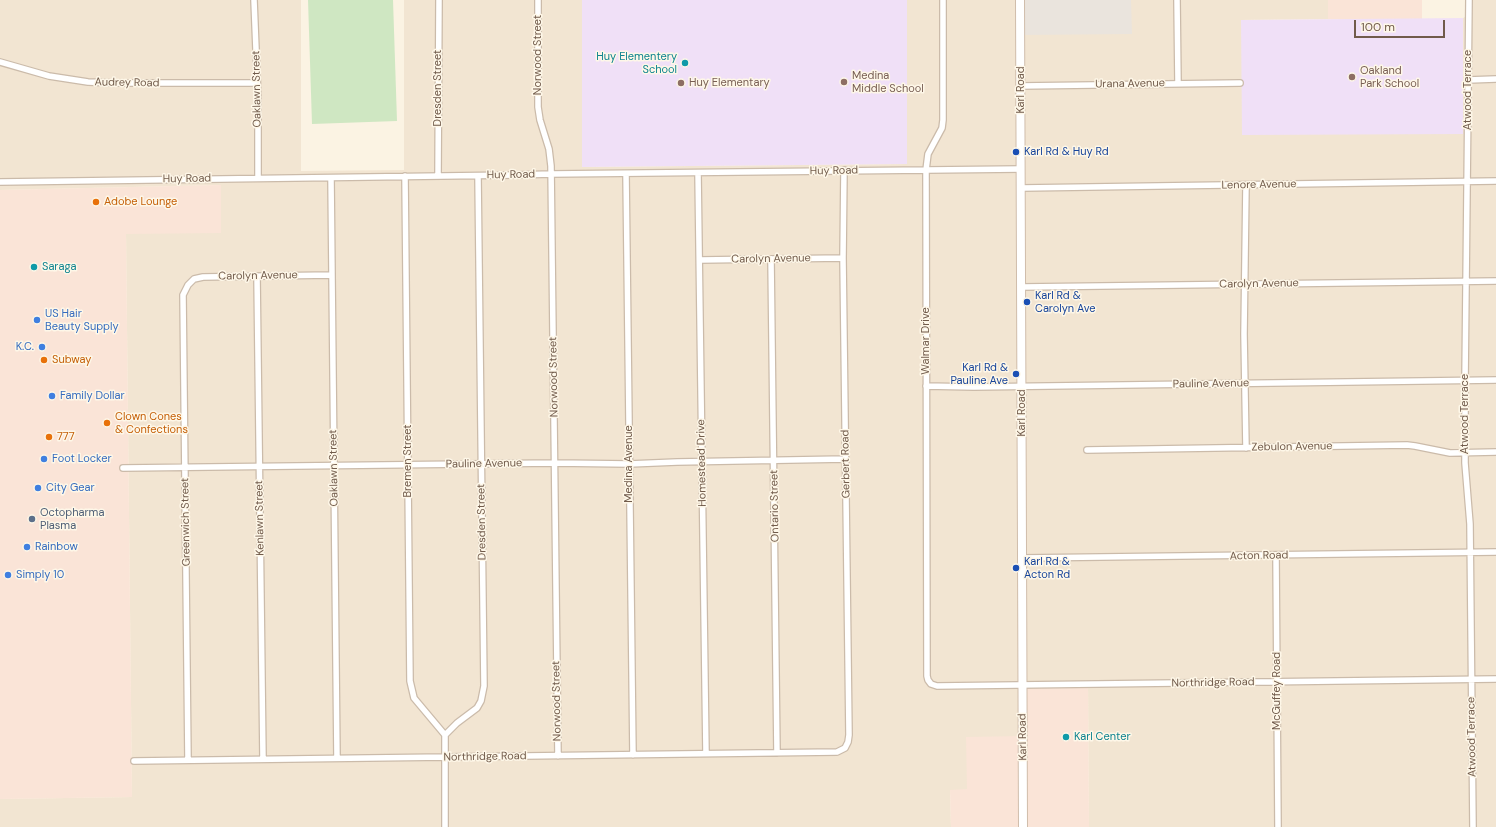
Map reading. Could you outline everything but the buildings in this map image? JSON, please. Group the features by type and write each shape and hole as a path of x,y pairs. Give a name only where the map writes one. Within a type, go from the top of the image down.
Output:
{"main road":[{"name":"Karl Road","path":"1020,0 1022,188 1023,827"}],"street":[{"name":"Oaklawn Street","path":"254,0 258,178"},
{"name":"Dresden Street","path":"438,0 438,176"},
{"name":"Norwood Street","path":"538,0 538,107 550,156 551,174 558,756"},
{"name":"Walmar Drive","path":"931,684 926,676 926,170 928,154 942,128 943,120 943,0"},
{"path":"1177,0 1178,84"},
{"name":"Atwood Terrace","path":"1469,0 1465,453 1469,496 1473,827"},
{"name":"Audrey Road","path":"0,62 49,76 88,82 257,83"},
{"path":"1468,80 1496,79"},
{"name":"Urana Avenue","path":"1020,86 1240,83"},
{"name":"Huy Road","path":"0,182 844,170 1021,169"},
{"name":"Gerbert Road","path":"837,752 842,751 845,748 849,735 843,258 844,170"},
{"name":"Homestead Drive","path":"698,173 706,753"},
{"name":"Medina Avenue","path":"626,174 633,755"},
{"name":"Bremen Street","path":"405,176 410,681 414,698 445,734"},
{"name":"Dresden Street","path":"445,734 477,708 481,702 483,694 478,176"},
{"name":"Oaklawn Street","path":"331,178 337,758"},
{"name":"Lenore Avenue","path":"1022,188 1496,181"},
{"path":"1246,185 1244,384 1246,448"},
{"name":"Carolyn Avenue","path":"700,260 843,258"},
{"name":"Ontario Street","path":"771,259 777,753"},
{"name":"Carolyn Avenue","path":"188,285 194,279 203,277 331,275"},
{"name":"Kenlawn Street","path":"257,276 263,760"},
{"name":"Carolyn Avenue","path":"1022,287 1496,281"},
{"name":"Greenwich Street","path":"188,285 183,295 188,760"},
{"name":"Pauline Avenue","path":"926,386 1244,384 1496,380"},
{"name":"Zebulon Avenue","path":"1087,450 1407,445 1442,452 1496,452"},
{"name":"Pauline Avenue","path":"123,468 555,463 629,464 846,459"},
{"name":"Acton Road","path":"1022,558 1496,552"},
{"name":"McGuffey Road","path":"1276,555 1278,827"},
{"name":"Northridge Road","path":"931,684 937,686 1496,679"},
{"path":"445,734 445,827"},
{"name":"Northridge Road","path":"134,761 837,752"}],"shaded area":[{"path":"0,0 301,0 301,171 404,170 404,0 582,0 582,167 907,164 907,0 1020,0 1131,34 1131,0 1328,0 1328,19 1241,20 1463,134 1463,18 1465,17 1467,0 1496,0 1496,827 1089,827 1088,685 1024,736 967,790 950,790 951,827 0,827 0,799 132,797 126,233 221,232 221,185 0,190"},
{"name":"Huy Elementary","path":"582,0 907,0 907,164 582,167"},
{"path":"1020,0 1131,0 1132,34 1020,35"},
{"path":"1328,0 1422,0 1422,19 1328,19"},
{"name":"Oakland Park School","path":"1463,18 1463,134 1242,135 1241,20"},
{"path":"221,185 221,233 126,234 132,797 0,799 0,190"},
{"path":"1023,685 1088,685 1089,827 951,827 950,790 967,789 966,737 1024,736"}],"green space":[{"path":"308,0 393,0 397,121 312,124"}],"place":[{"name":"Huy Elementery School","path":"685,63"},
{"name":"Oakland Park School","path":"1352,77"},
{"name":"Medina Middle School","path":"844,82"},
{"name":"Huy Elementary","path":"681,83"},
{"name":"Karl Rd & Huy Rd","path":"1016,152"},
{"name":"Adobe Lounge","path":"96,202"},
{"name":"Saraga","path":"34,267"},
{"name":"Karl Rd & Carolyn Ave","path":"1027,302"},
{"name":"US Hair Beauty Supply","path":"37,320"},
{"name":"K.C.","path":"42,347"},
{"name":"Subway","path":"44,360"},
{"name":"Karl Rd & Pauline Ave","path":"1016,374"},
{"name":"Family Dollar","path":"52,396"},
{"name":"Clown Cones & Confections","path":"107,423"},
{"name":"777","path":"49,437"},
{"name":"Foot Locker","path":"44,459"},
{"name":"City Gear","path":"38,488"},
{"name":"Octopharma Plasma","path":"32,519"},
{"name":"Rainbow","path":"27,547"},
{"name":"Karl Rd & Acton Rd","path":"1016,568"},
{"name":"Simply 10","path":"8,575"},
{"name":"Karl Center","path":"1066,737"}]}
